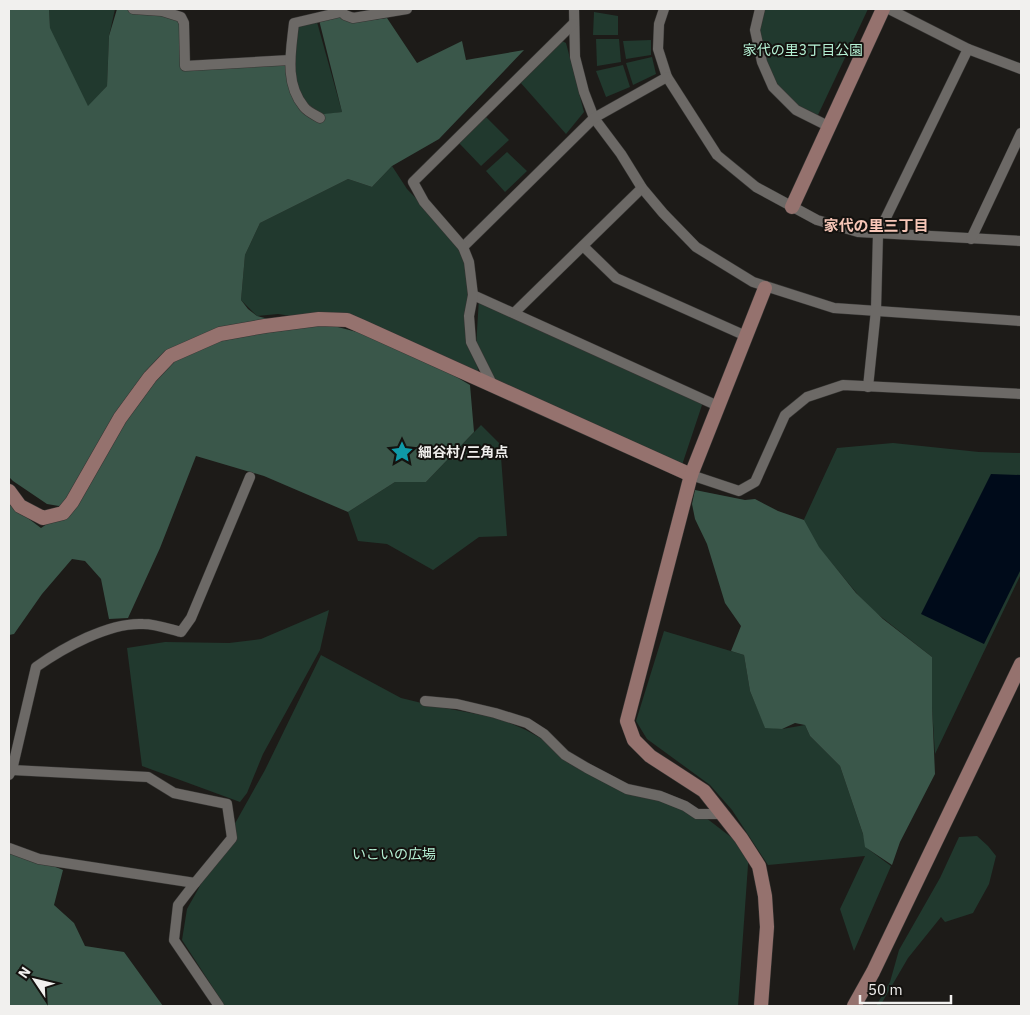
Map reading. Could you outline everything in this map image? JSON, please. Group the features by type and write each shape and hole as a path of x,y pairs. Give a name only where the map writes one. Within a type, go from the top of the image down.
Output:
{"street":[{"path":"133,9 162,11 181,17 184,23 185,66 290,60"},
{"path":"320,118 305,108 297,96 291,78 290,60 294,24 340,10 353,18 407,9"},
{"path":"574,9 575,57 584,92 594,118 621,154 642,188 696,247 765,288 834,308 1021,321"},
{"path":"664,9 659,24 658,48 667,77 717,155 756,188 817,220 858,232 1021,241"},
{"path":"760,9 755,30 762,62 773,87 796,110 828,126"},
{"path":"792,207 884,9"},
{"path":"889,9 968,49 1021,68"},
{"path":"493,386 471,342 469,316 473,296 469,262 463,246 424,202 413,182 573,24"},
{"path":"868,387 876,310 878,234 968,49"},
{"path":"463,246 594,118 667,77"},
{"path":"971,238 1021,133"},
{"path":"514,313 642,188"},
{"path":"583,246 616,278 746,336"},
{"path":"761,1006 767,927 765,896 759,866 741,838 704,791 650,756 634,740 627,721 691,475 765,288"},
{"path":"473,296 718,406"},
{"path":"9,492 20,506 42,518 63,513 72,502 120,418 150,377 170,356 220,334 319,319 347,320 691,475 739,491 755,482 785,415 807,397 843,385 1021,394"},
{"path":"219,1006 174,940 178,904 232,838 227,804 174,793 148,777 11,772 36,667 65,647 118,626 143,624 181,632 191,618 250,477"},
{"path":"854,1006 873,972 1021,664"},
{"path":"425,701 457,704 527,723 544,734 565,754 587,768 627,788 660,796 685,806 697,814 722,814"},
{"path":"9,848 39,859 196,883"}],"green space":[{"path":"9,9 49,9 50,28 88,106 107,86 109,36 117,9 181,15 185,66 288,60 302,106 320,118 324,114 342,112 319,20 339,14 356,22 387,18 417,63 462,41 466,60 524,50 439,139 392,166 372,187 348,179 260,223 245,255 241,300 257,316 284,323 334,326 399,343 470,385 474,432 426,482 395,482 348,512 264,476 196,456 160,548 128,618 109,619 101,579 85,561 72,559 42,594 14,634 9,635 9,504 41,528 71,508 47,504 9,477"},
{"path":"49,9 115,9 109,36 107,86 88,107 50,30"},
{"name":"家代の里3丁目公園","path":"761,9 868,9 817,117 797,111 775,86 756,33"},
{"path":"594,12 618,16 618,35 593,35"},
{"path":"317,22 342,112 321,115 304,106 297,90 291,60 296,27"},
{"path":"596,39 619,39 621,62 597,66"},
{"path":"651,40 651,55 626,59 623,41"},
{"path":"562,41 566,43 584,112 566,134 520,82"},
{"path":"652,57 656,74 633,85 626,63"},
{"path":"623,65 630,87 606,97 596,71"},
{"path":"486,117 509,140 481,166 459,143"},
{"path":"507,152 527,171 505,192 486,171"},
{"path":"392,166 407,189 463,247 473,295 469,316 476,347 479,298 704,399 682,465 493,386 476,352 479,379 363,327 278,314 257,316 241,300 245,255 260,223 348,179 372,187"},
{"path":"481,425 500,444 507,536 479,537 433,570 387,544 358,541 348,512 395,482 426,482"},
{"path":"893,443 979,452 1021,453 1021,574 935,754 932,707 932,657 875,612 859,596 801,526 837,448"},
{"path":"695,490 745,500 755,499 778,511 804,520 819,547 856,593 883,619 932,657 935,774 900,842 892,865 865,847 863,834 840,766 810,736 805,725 795,723 782,729 765,728 750,691 744,655 731,651 741,626 725,603 707,544 695,519 692,504"},
{"path":"329,610 320,650 263,754 247,793 240,802 142,766 127,648 165,642 229,643 261,639"},
{"path":"664,631 744,655 750,691 765,727 782,729 805,725 810,736 840,766 868,849 891,866 854,951 840,909 865,856 768,865 732,810 710,785 647,739 636,721"},
{"name":"いこいの広場","path":"321,655 401,698 498,718 526,730 542,739 568,763 626,791 642,793 701,814 749,851 738,1006 225,1006 182,940 187,909 265,770"},
{"path":"977,836 996,856 989,884 973,913 945,922 941,917 908,958 880,1006 876,1006 890,982 899,950 940,878 959,837"},
{"path":"9,848 63,870 54,905 74,923 85,946 124,952 163,1006 9,1006"}],"water":[{"path":"991,474 1021,475 1021,569 984,644 921,614"}],"place":[{"name":"細谷村/三角点","path":"402,452"}],"district":[{"name":"家代の里三丁目","path":"876,225"}]}
